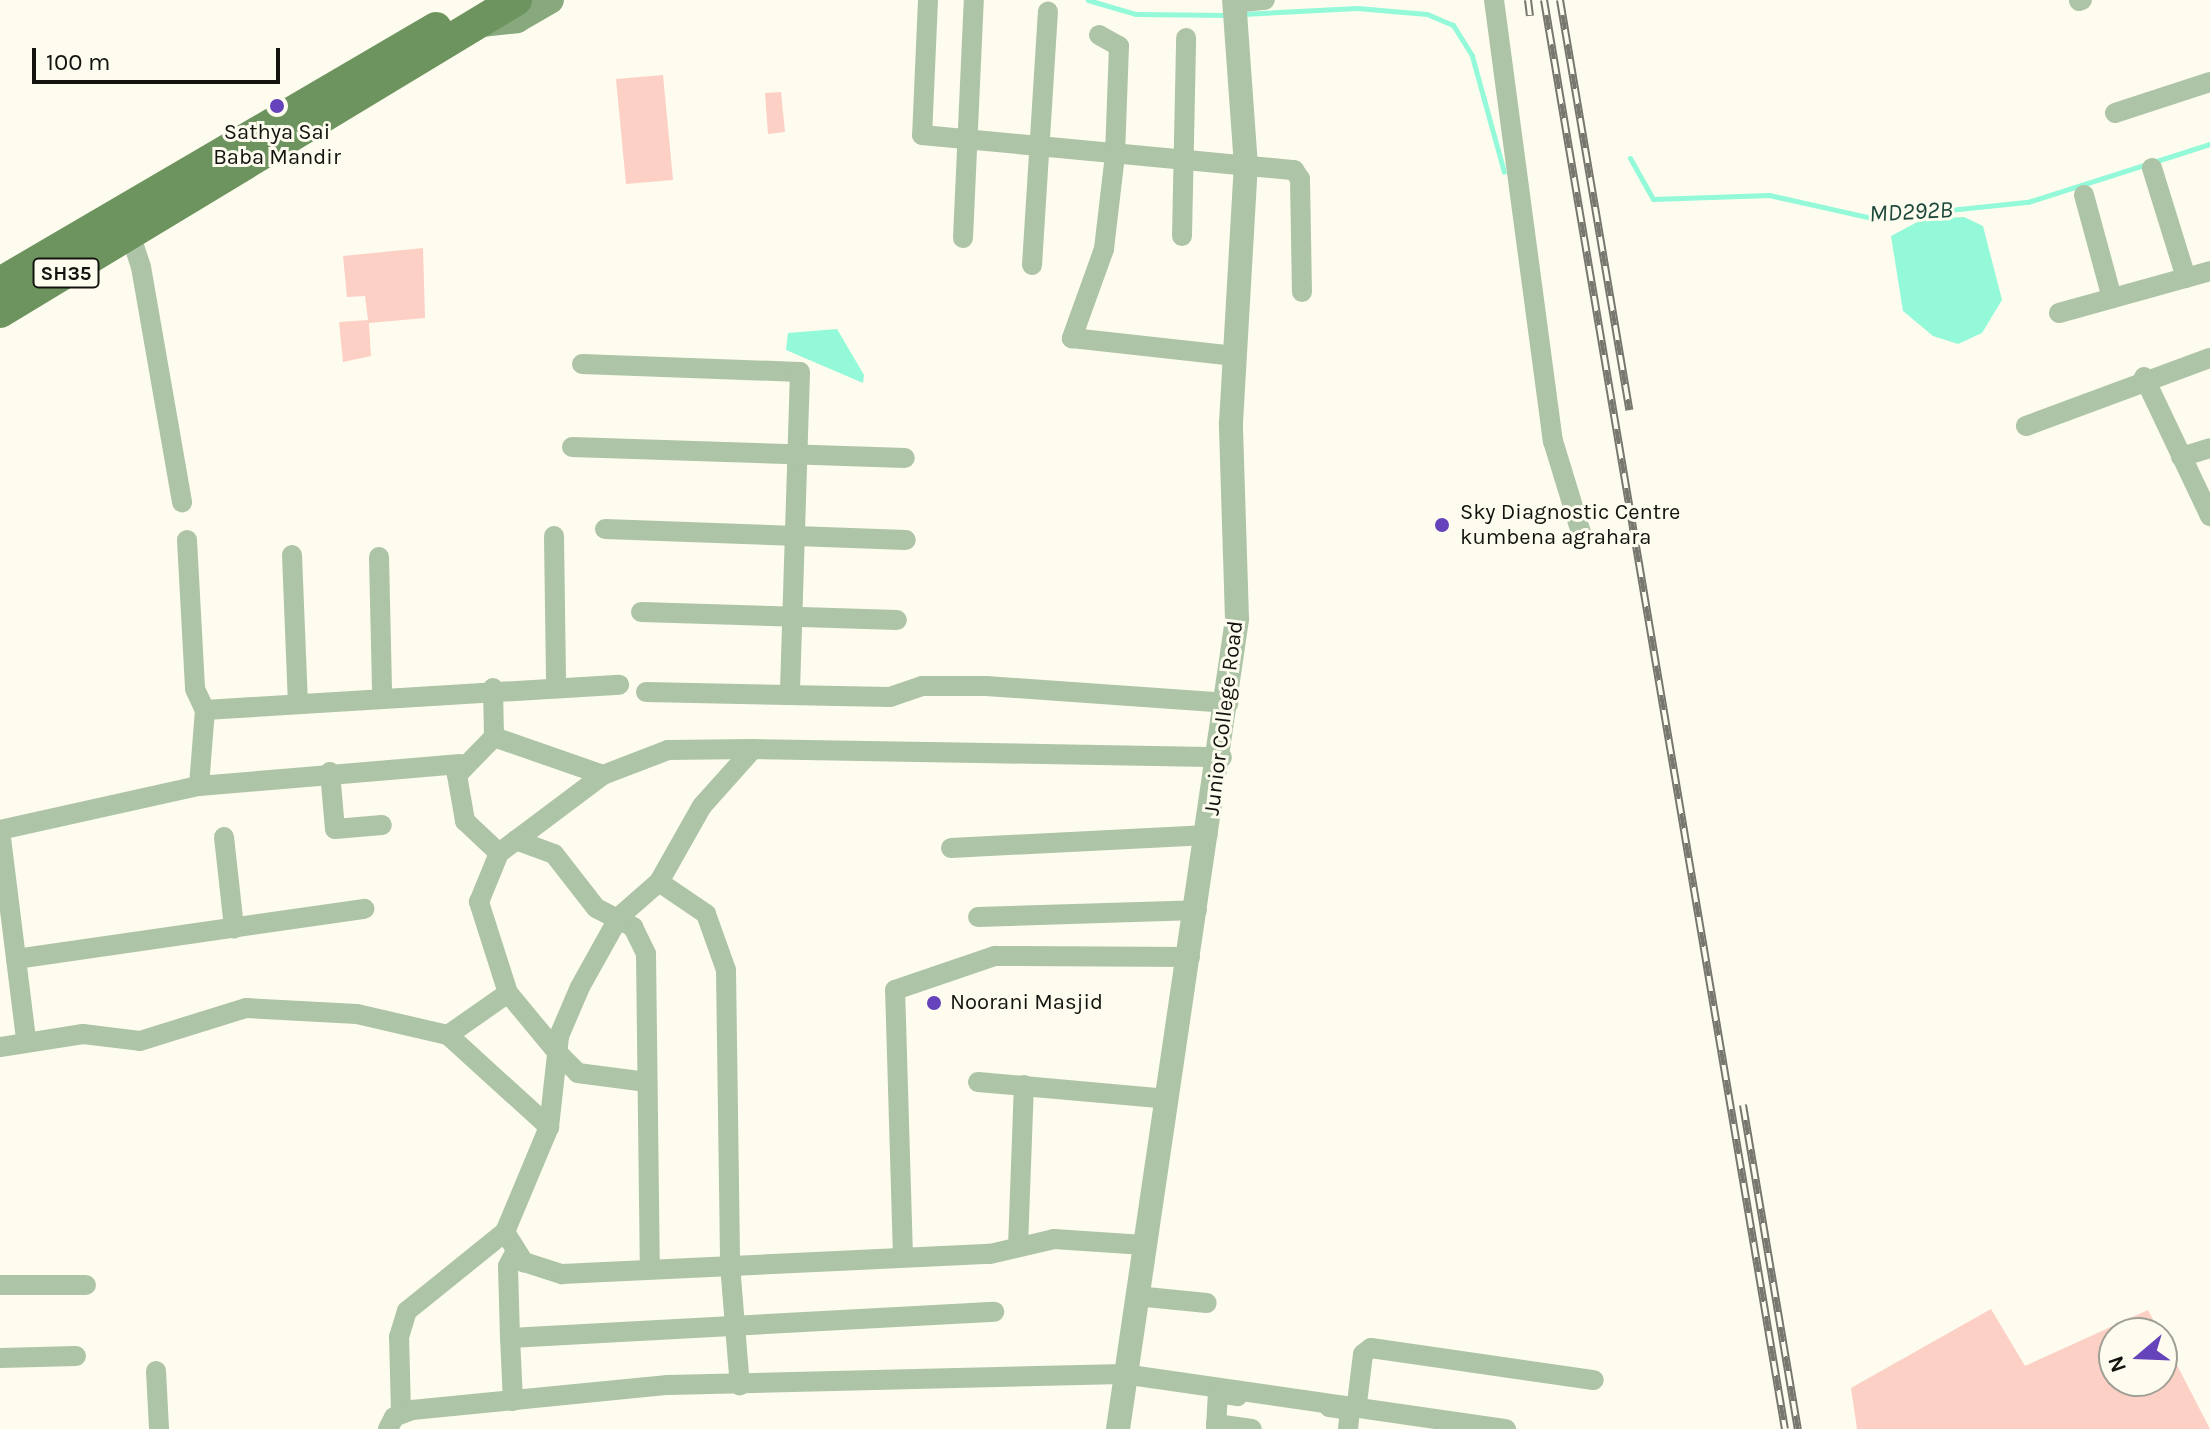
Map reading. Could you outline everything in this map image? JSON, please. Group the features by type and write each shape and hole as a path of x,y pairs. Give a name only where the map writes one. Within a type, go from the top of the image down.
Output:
{"main road":[{"path":"491,6 517,19 550,0"},
{"name":"SH35","path":"0,312 126,224 491,6"},
{"name":"SH35","path":"0,283 126,224"}],"street":[{"path":"928,0 922,135 1115,155 1283,167 1300,179 1302,292"},
{"path":"963,238 974,0"},
{"path":"1234,2 1265,0"},
{"path":"1494,0 1553,441 1583,539"},
{"name":"Junior College Road","path":"1118,1429 1123,1374 1222,757 1237,619 1235,356 1246,166 1234,2"},
{"path":"1032,265 1035,147 1048,12"},
{"path":"1099,35 1119,46 1115,155 1104,249 1072,338 1235,356"},
{"path":"1182,236 1186,38"},
{"path":"2115,113 2210,82"},
{"path":"2152,168 2186,278"},
{"path":"2084,195 2112,298"},
{"path":"126,224 182,502"},
{"path":"2059,313 2210,271"},
{"path":"2026,426 2144,377 2210,358"},
{"path":"582,364 800,372 790,695"},
{"path":"2144,377 2210,516"},
{"path":"572,447 905,458"},
{"path":"2181,457 2210,448"},
{"path":"605,529 906,540"},
{"path":"554,536 556,686"},
{"path":"187,540 195,689 205,710 199,786"},
{"path":"292,555 298,702"},
{"path":"379,557 382,694"},
{"path":"641,612 897,620"},
{"path":"205,710 382,694 619,685"},
{"path":"646,692 890,697 922,686 986,686 1228,703"},
{"path":"493,688 494,737"},
{"path":"26,1038 0,830 199,786 330,772 460,764 494,737"},
{"path":"494,737 603,775"},
{"path":"647,1082 578,1073 557,1052 508,993 479,902 508,846 603,775 696,745 753,749 1222,757"},
{"path":"388,1429 401,1412 399,1337 407,1311 505,1232 549,1127 557,1052 621,925 659,882 702,806 753,749"},
{"path":"460,764 465,821 508,846 554,854 585,898 621,925 646,954 650,1269"},
{"path":"330,772 335,829 382,825"},
{"path":"951,848 1208,835"},
{"path":"224,837 234,928"},
{"path":"659,882 706,914 726,970 730,1265 740,1386"},
{"path":"16,959 364,909"},
{"path":"978,917 1197,910"},
{"path":"903,1257 895,990 995,956 1190,957"},
{"path":"448,1035 508,993"},
{"path":"0,1047 26,1038 83,1034 140,1041 246,1008 357,1014 448,1035 549,1127"},
{"path":"978,1082 1167,1099"},
{"path":"1018,1247 1024,1085"},
{"path":"505,1232 516,1251 538,1270 650,1269 903,1257 1018,1247 1054,1239 1144,1245"},
{"path":"513,1401 508,1266 516,1251"},
{"path":"0,1285 86,1285"},
{"path":"1136,1296 1207,1303"},
{"path":"510,1338 994,1312"},
{"path":"1357,1403 1363,1354 1371,1348 1594,1380"},
{"path":"0,1358 76,1356"},
{"path":"156,1371 159,1429"},
{"path":"401,1412 513,1401 740,1386 1123,1374 1357,1403 1392,1417 1506,1429"},
{"path":"1252,1429 1216,1426 1218,1393 1350,1410 1348,1429"}],"shaded area":[{"path":"663,75 673,180 626,184 616,79"},
{"path":"781,92 785,132 768,134 765,93"},
{"path":"1964,217 1983,226 2002,300 1982,333 1958,344 1933,336 1903,311 1891,236 1923,219"},
{"path":"423,248 425,318 369,323 371,356 343,362 339,322 368,320 365,296 347,297 343,256"},
{"path":"837,329 864,375 863,383 786,350 788,333"},
{"path":"1991,1309 2025,1366 2098,1333 2098,1397 2178,1397 2178,1367 2210,1429 1857,1429 1851,1388"},
{"path":"2148,1310 2152,1317 2133,1317"}],"waterway":[{"name":"MD292B","path":"1088,0 1136,14 1228,15"},
{"name":"MD292B","path":"1242,14 1357,8 1427,14 1453,25 1472,56 1504,172"},
{"name":"MD292B","path":"1630,158 1653,199 1769,195 1872,218 2028,202 2210,144"}],"railway":[{"path":"1528,0 1530,16"},
{"path":"1544,0 1785,1429"},
{"path":"1560,0 1629,410"},
{"path":"1743,1105 1798,1429"}],"place":[{"name":"Sathya Sai Baba Mandir","path":"277,106"},
{"name":"Sky Diagnostic Centre kumbena agrahara","path":"1442,525"},
{"name":"Noorani Masjid","path":"934,1003"}]}
